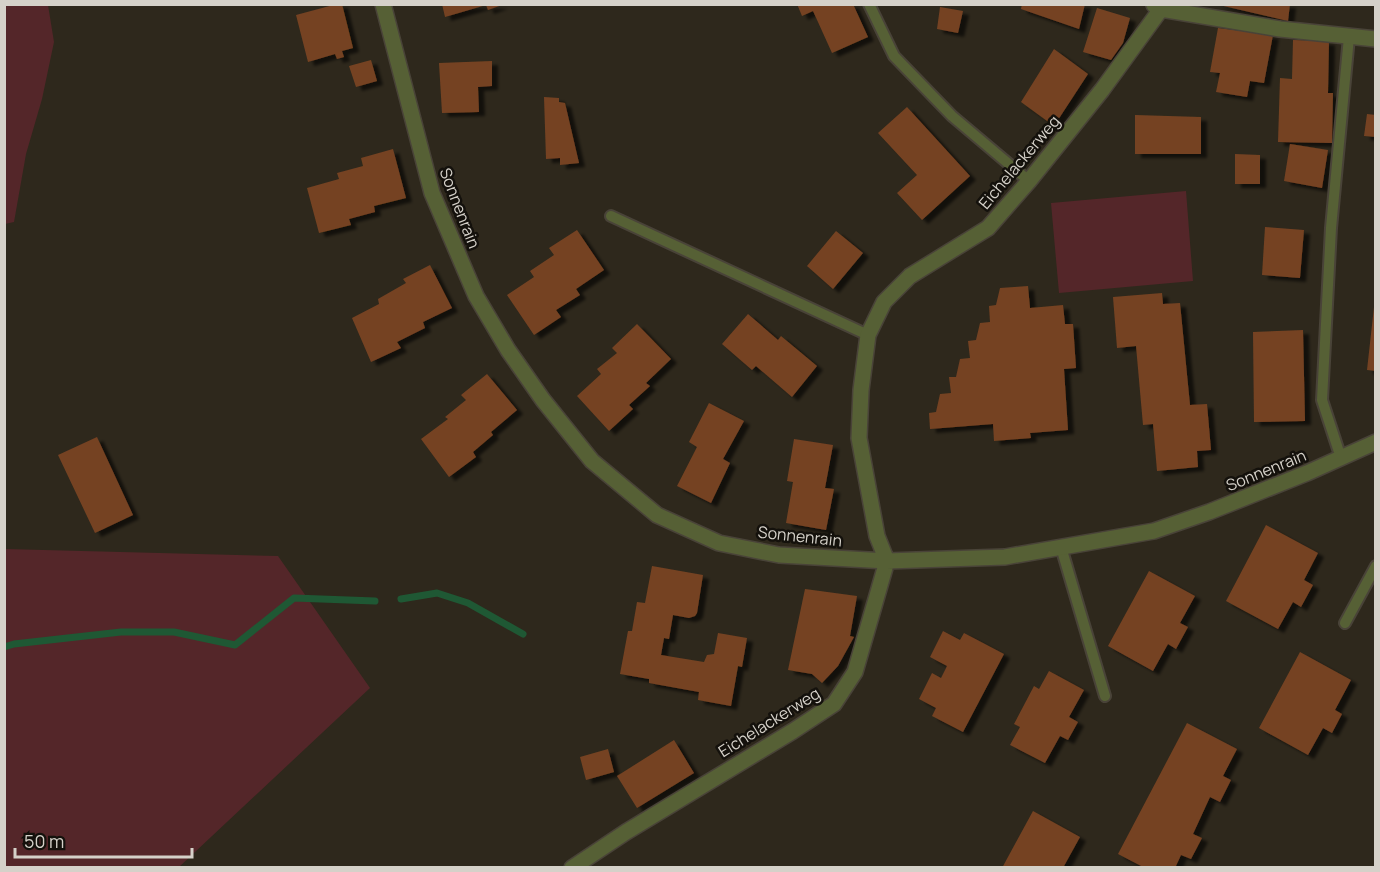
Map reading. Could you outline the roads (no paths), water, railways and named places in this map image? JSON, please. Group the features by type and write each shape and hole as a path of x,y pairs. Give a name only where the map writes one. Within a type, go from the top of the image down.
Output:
{"street":[{"name":"Sonnenrain","path":"383,4 432,193 476,296 508,350 543,400 592,461 657,515 719,543 779,555 887,561 1005,557 1154,531 1209,512 1376,442"},
{"name":"Eichelackerweg","path":"572,867 834,704 855,672 887,561 877,536 859,438 861,390 868,335 884,302 910,276 988,228 1102,90 1157,7"},
{"path":"1157,7 1280,30 1376,39"}],"lane":[{"path":"869,4 894,56 952,116 1029,181"},
{"path":"1341,458 1322,400 1331,228 1349,37"},
{"path":"611,216 868,335"},
{"path":"1061,547 1105,696"},
{"path":"1345,623 1376,566"}],"waterway":[{"path":"401,599 437,593 468,603 523,634"},
{"path":"4,647 121,632 174,632 235,645 294,598 375,601"}]}
